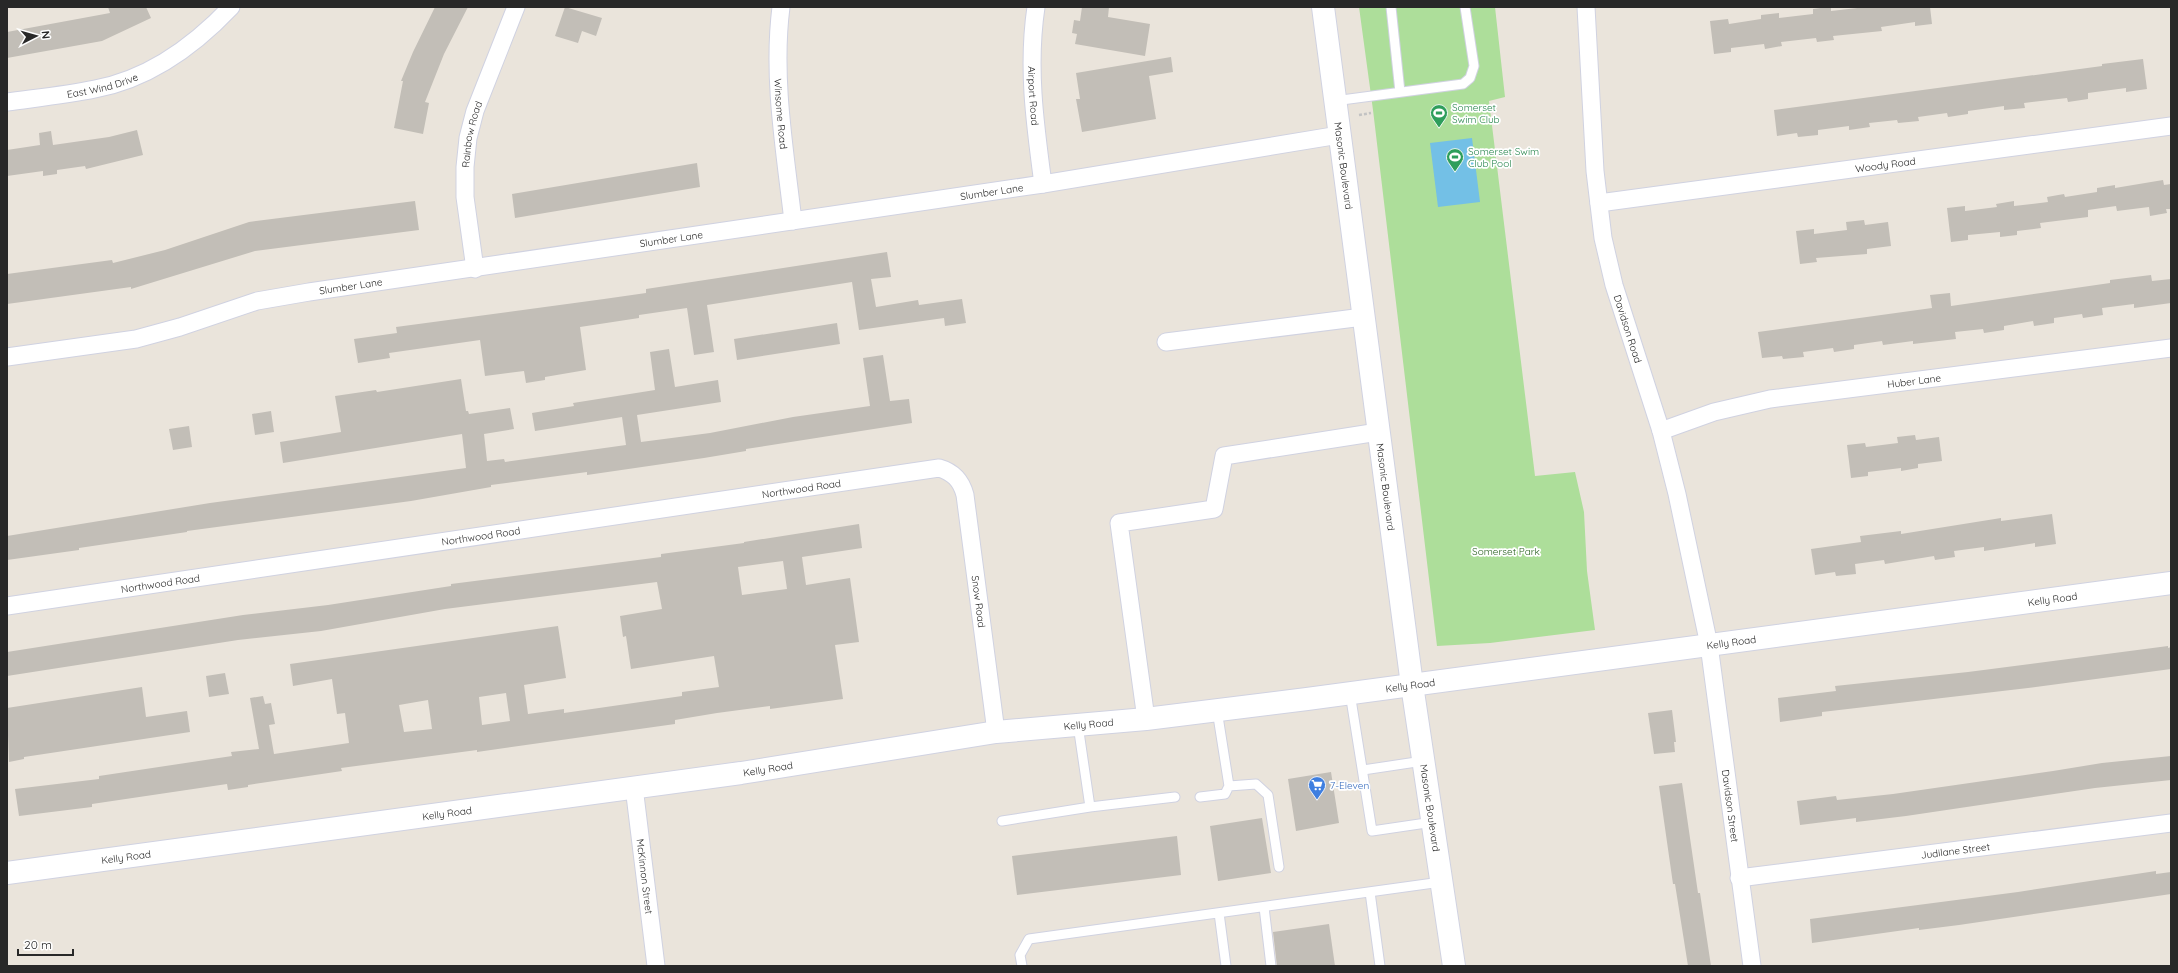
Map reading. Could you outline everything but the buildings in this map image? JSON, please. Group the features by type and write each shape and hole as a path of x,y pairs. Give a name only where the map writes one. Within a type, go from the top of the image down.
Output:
{"street":[{"name":"East Wind Drive","path":"7,102 96,89 129,80 156,67 190,46 231,7"},
{"name":"Rainbow Road","path":"475,269 465,197 465,167 468,138 475,111 516,7"},
{"name":"Winsome Road","path":"781,7 779,57 780,103 794,221"},
{"name":"Airport Road","path":"1036,7 1031,55 1032,91 1043,184"},
{"name":"Masonic Boulevard","path":"1323,7 1334,101 1412,685 1454,966"},
{"name":"Davidson Road","path":"1586,7 1595,171 1603,238 1614,285 1661,431 1677,494 1709,645"},
{"name":"Woody Road","path":"1599,203 2171,126"},
{"name":"Slumber Lane","path":"7,357 136,339 180,327 257,301 1043,184 1339,135"},
{"path":"1166,342 1363,317"},
{"name":"Huber Lane","path":"1661,431 1720,411 1770,399 2171,348"},
{"path":"1146,719 1119,523 1214,509 1224,456 1378,432"},
{"name":"Northwood Road","path":"7,606 929,468 939,468 953,474"},
{"name":"Snow Road","path":"953,474 963,487 965,495 996,732"},
{"name":"Kelly Road","path":"7,873 741,773 996,732 1146,719 1217,710 2171,583"},
{"name":"Davidson Street","path":"1709,645 1752,966"},
{"name":"McKinnon Street","path":"634,787 656,966"},
{"name":"Judilane Street","path":"1740,878 2171,823"}],"lane":[{"path":"1391,7 1400,92"},
{"path":"1334,101 1463,84 1470,78 1474,66 1465,7"},
{"path":"1350,693 1372,831 1433,822"},
{"path":"1200,797 1225,794 1230,786 1217,710"},
{"path":"1078,725 1090,807"},
{"path":"1363,770 1423,761"},
{"path":"1230,786 1256,784 1268,796 1279,867"},
{"path":"1002,821 1090,807 1176,796"},
{"path":"1022,966 1020,955 1028,940 1442,882"},
{"path":"1370,892 1380,966"},
{"path":"1264,907 1271,966"},
{"path":"1219,913 1226,966"}],"path":[{"path":"1359,115 1371,113"}],"green space":[{"name":"Somerset Park","path":"1359,7 1495,7 1505,97 1489,101 1535,476 1575,472 1584,512 1587,571 1595,630 1490,643 1437,646 1373,110"}],"water":[{"name":"Somerset Swim Club Pool","path":"1472,138 1480,202 1438,207 1430,143"}],"place":[{"name":"Somerset Swim Club","path":"1439,128"},
{"name":"Somerset Swim Club Pool","path":"1455,172"},
{"name":"7-Eleven","path":"1317,800"}]}
